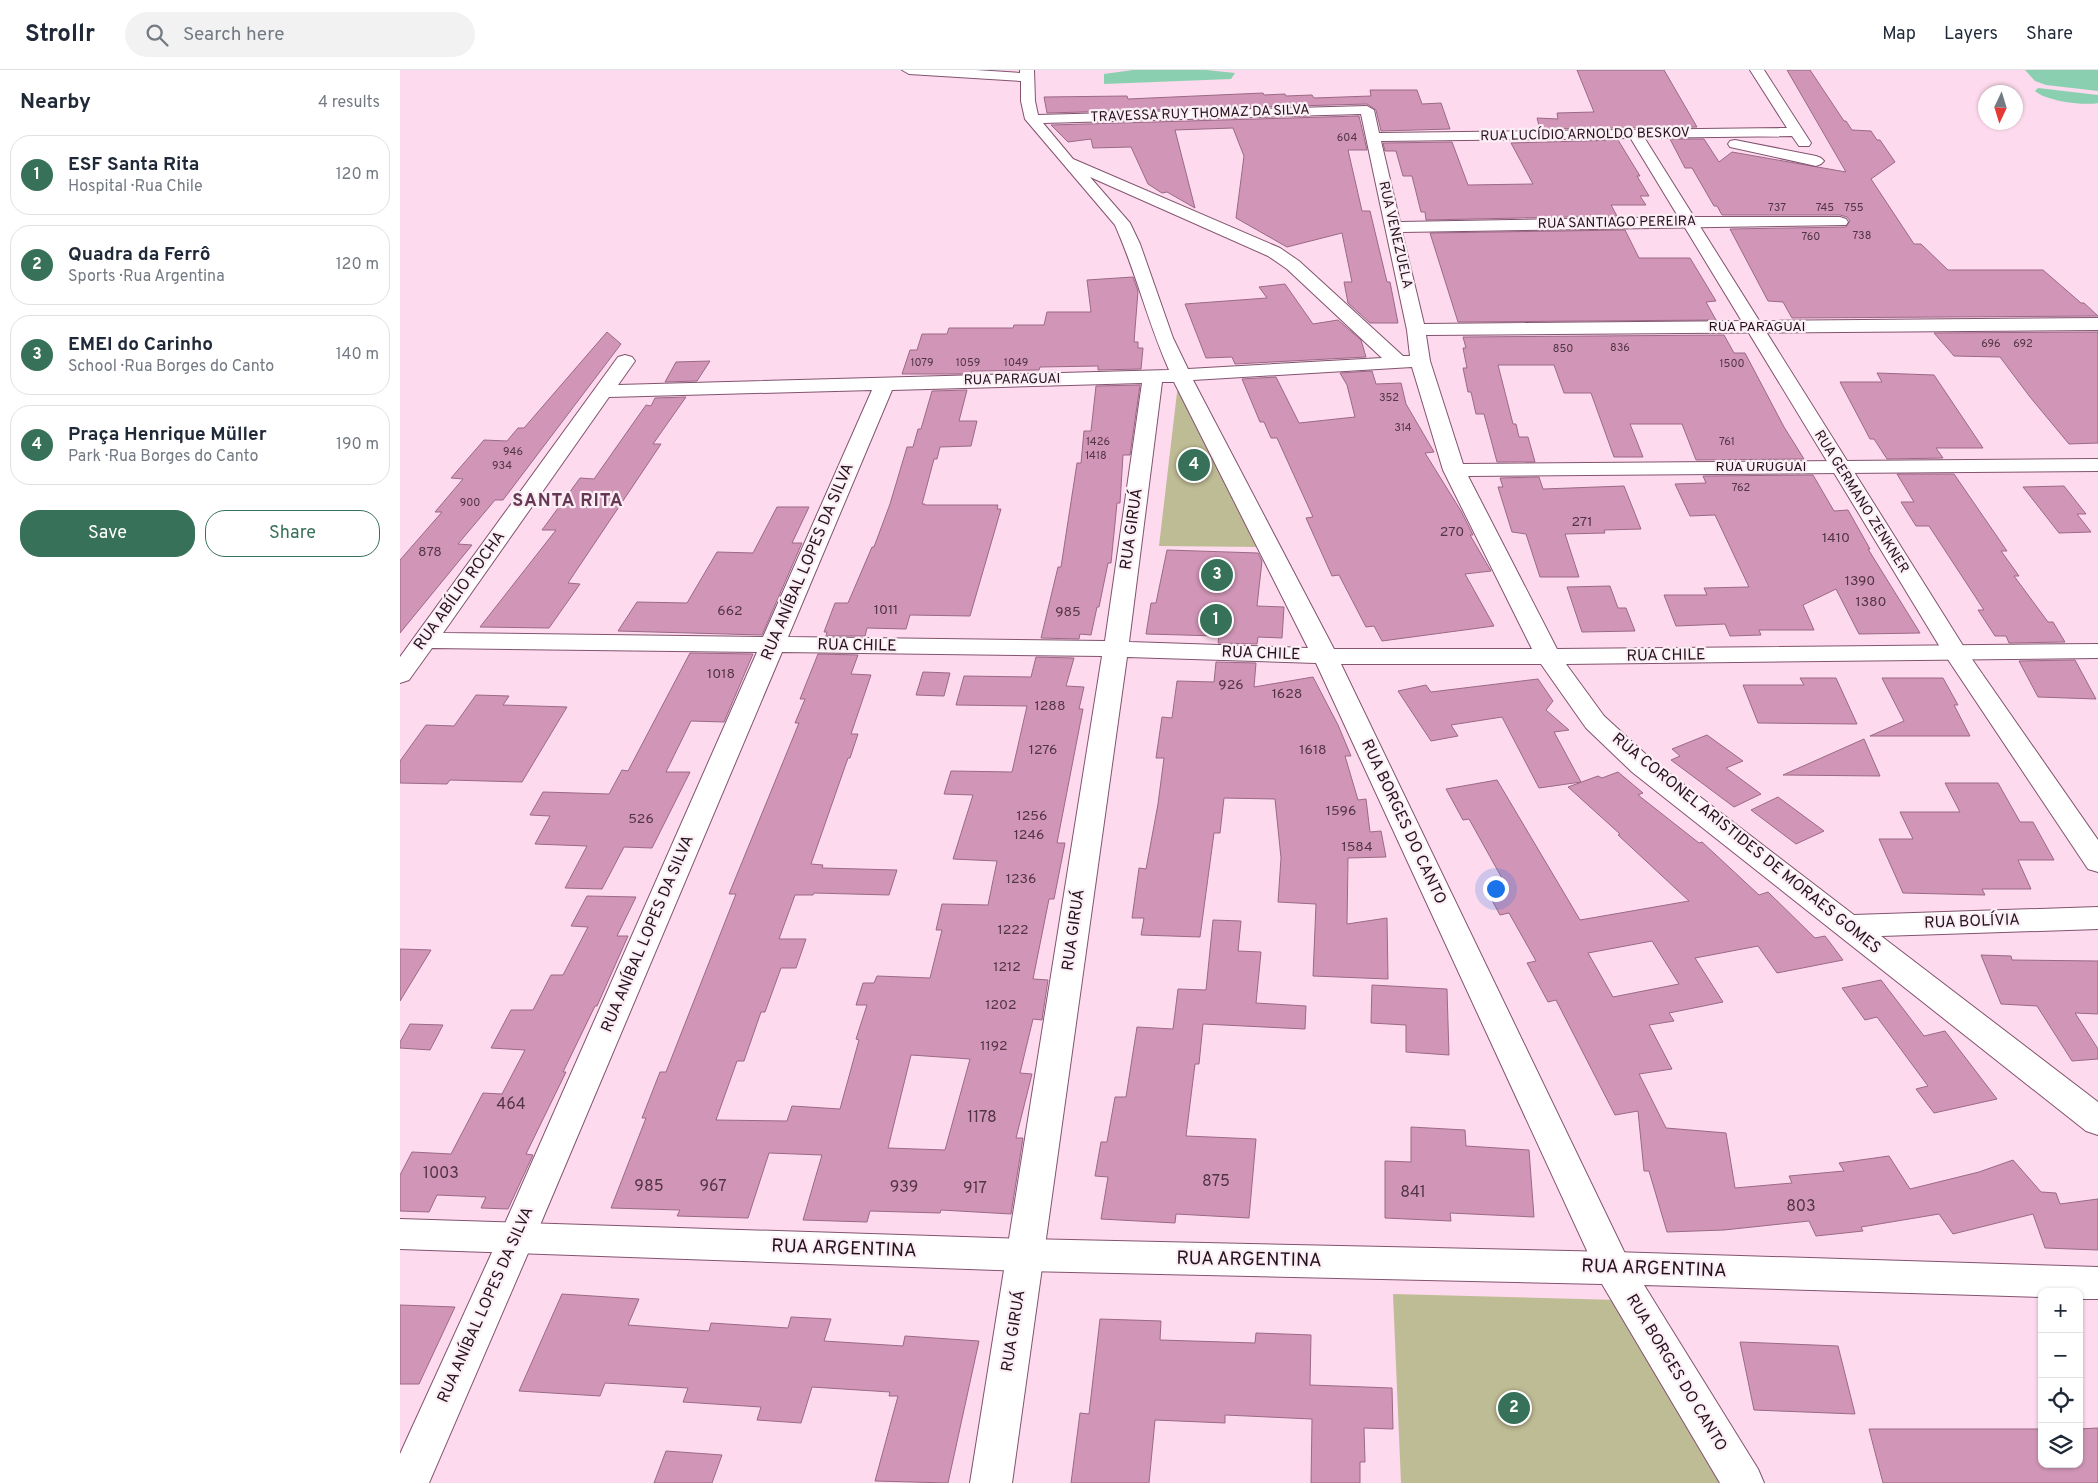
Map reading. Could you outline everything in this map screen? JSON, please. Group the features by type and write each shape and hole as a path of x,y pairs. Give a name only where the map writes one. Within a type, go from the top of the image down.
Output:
{"street":[{"path":"909,70 1026,73"},
{"path":"1682,134 1816,161 1757,70"},
{"name":"RUA CORONEL ARISTIDES DE MORAES GOMES","path":"1026,73 1028,100 1032,119 1068,162 1274,252 1293,265 1409,362 1454,470 1548,657 1594,722 1642,766 2098,1122"},
{"name":"TRAVESSA RUY THOMAZ DA SILVA","path":"1032,119 1367,110"},
{"name":"RUA VENEZUELA","path":"1367,110 1416,330 1409,362"},
{"name":"RUA LUCÍDIO ARNOLDO BESKOV","path":"1373,137 1796,132"},
{"name":"RUA GERMANO ZENKNER","path":"1635,134 1955,652 2098,862"},
{"name":"RUA BORGES DO CANTO","path":"1068,162 1122,223 1132,244 1164,338 1167,376 1325,656 1613,1268 1743,1483"},
{"name":"RUA SANTIAGO PEREIRA","path":"1394,227 1688,222 1840,222"},
{"name":"RUA PARAGUAI","path":"1416,330 2098,324"},
{"name":"RUA ABÍLIO ROCHA","path":"400,675 625,361"},
{"name":"RUA PARAGUAI","path":"604,391 1167,376 1409,362"},
{"name":"RUA GIRUÁ","path":"991,1483 1116,649 1167,376"},
{"name":"RUA ANÍBAL LOPES DA SILVA","path":"408,1483 517,1237 885,383"},
{"name":"RUA URUGUAI","path":"1454,470 2098,465"},
{"name":"RUA CHILE","path":"425,640 1116,649 1325,656 1548,657 2098,651"},
{"name":"RUA BOLÍVIA","path":"1847,926 2098,918"},
{"name":"RUA ARGENTINA","path":"400,1234 1026,1255 1613,1268 2098,1283"}],"shaded area":[{"path":"1133,70 1206,70 1235,73 1231,79 1104,84 1104,74"},
{"path":"2025,70 2098,70 2098,91 2046,85 2035,81"},
{"path":"2038,88 2098,95 2098,103 2074,103 2047,98 2035,91"},
{"path":"1178,384 1261,547 1159,546"},
{"path":"1393,1294 1619,1300 1730,1483 1401,1483"}],"building":[{"path":"1577,70 1664,70 1697,127 1540,129 1537,118 1558,119 1557,113 1594,112"},
{"path":"1787,70 1810,70 1852,130 1871,131 1877,140 1880,140 1895,162 1871,179 1914,244 1921,244 1948,270 2043,270 2098,316 1792,318 1783,302 1768,301 1730,229 1846,227 1850,221 1847,217 1840,215 1722,215 1717,206 1714,206 1692,168 1685,168 1670,139 1704,139 1719,162 1732,152 1846,172"},
{"path":"1370,90 1417,90 1422,104 1441,103 1450,129 1381,131 1376,110 1367,104 1047,113 1044,97 1127,96 1128,99 1263,93 1264,95 1285,94 1286,96 1312,95 1314,98 1371,96"},
{"path":"1359,116 1367,150 1348,150 1362,211 1370,211 1387,282 1390,282 1398,323 1370,323 1348,303 1344,282 1352,282 1342,233 1287,247 1236,218 1244,156 1233,128 1175,130 1195,208 1167,192 1162,193 1148,184 1131,147 1093,148 1091,139 1068,142 1051,125"},
{"path":"1618,140 1640,176 1637,176 1649,196 1640,196 1646,205 1611,205 1617,216 1426,220 1425,212 1421,212 1412,176 1403,176 1396,151 1385,151 1383,143 1452,142 1468,185 1533,184 1511,143"},
{"path":"1625,230 1639,258 1690,258 1716,301 1706,302 1716,320 1458,322 1430,233"},
{"path":"1133,277 1138,291 1134,342 1138,342 1138,348 1143,348 1141,369 1098,370 1098,366 1040,367 1039,370 972,371 971,374 902,374 910,350 917,350 922,334 947,334 949,328 1013,328 1014,325 1044,325 1047,312 1091,312 1087,280"},
{"path":"1285,284 1313,324 1338,320 1361,340 1366,357 1235,364 1232,357 1206,358 1185,304 1267,298 1259,287"},
{"path":"607,332 621,344 503,500 495,500 458,544 472,545 400,633 400,560 442,512 435,512 463,479 451,478 484,440 507,441 518,428 524,428"},
{"path":"2098,332 2098,443 2069,444 2000,357 1954,356 1934,333"},
{"path":"1724,335 1734,353 1745,353 1784,427 1804,459 1696,460 1682,424 1630,424 1643,457 1614,457 1591,393 1564,393 1554,365 1498,365 1513,424 1516,424 1519,437 1528,437 1535,462 1497,462 1484,414 1476,414 1471,392 1468,392 1463,368 1467,368 1463,348 1466,348 1463,337"},
{"path":"710,361 697,381 665,382 676,362"},
{"path":"1372,371 1376,384 1401,383 1406,404 1434,452 1425,453 1461,511 1473,535 1470,535 1491,571 1465,574 1494,626 1382,641 1374,626 1366,627 1339,575 1332,576 1306,518 1313,517 1277,438 1271,438 1264,422 1260,422 1242,379 1276,377 1299,423 1355,417 1347,385 1340,373"},
{"path":"1877,373 1934,375 1983,448 1936,448 1943,458 1887,459 1874,439 1870,439 1840,382 1882,382"},
{"path":"1140,385 1130,455 1123,455 1120,503 1117,503 1111,563 1108,563 1091,635 1080,634 1079,639 1041,638 1058,567 1061,567 1077,463 1081,463 1084,431 1091,431 1096,386"},
{"path":"967,390 959,421 977,421 971,446 940,447 937,459 934,459 922,504 998,505 997,509 1001,509 970,616 910,615 906,629 867,628 865,636 826,636 827,632 824,632 835,603 848,603 872,547 874,547 890,504 907,447 913,447 918,429 921,429 932,391"},
{"path":"686,397 653,444 661,444 568,583 580,584 549,628 480,627 556,530 542,530 580,478 594,479 646,405 651,406 655,398"},
{"path":"1897,474 1954,474 2007,551 2001,551 2019,576 2014,576 2048,622 2053,622 2065,642 2009,643 2006,636 1995,636 1978,610 1984,610 1929,526 1916,526 1901,502 1914,502"},
{"path":"1813,475 1834,511 1848,510 1870,549 1868,549 1920,633 1859,634 1836,589 1803,605 1814,630 1759,630 1761,635 1730,636 1725,624 1676,626 1664,595 1707,595 1704,588 1749,587 1715,515 1690,516 1675,484 1706,483 1703,476"},
{"path":"1539,477 1543,489 1624,486 1641,529 1604,530 1605,533 1565,534 1579,577 1540,577 1526,534 1512,532 1498,487 1503,487 1500,478"},
{"path":"2064,486 2086,514 2077,514 2091,532 2059,533 2023,487"},
{"path":"777,507 809,507 792,543 802,543 762,635 618,631 637,602 687,603 717,552 753,553"},
{"path":"1167,550 1258,553 1262,561 1257,606 1284,607 1282,638 1258,637 1257,644 1218,643 1219,636 1146,634 1151,603 1156,603"},
{"path":"1610,586 1618,608 1626,608 1635,631 1582,632 1567,587"},
{"path":"690,653 753,654 724,722 691,721 666,772 690,772 652,848 624,847 602,889 565,888 587,846 535,844 550,816 530,815 543,792 609,794 622,770 628,771"},
{"path":"818,654 858,655 851,674 871,675 851,734 858,734 811,864 823,865 822,868 897,870 889,895 814,893 813,895 795,895 779,939 806,939 796,968 781,968 765,1012 761,1012 744,1061 737,1061 716,1120 787,1121 792,1106 840,1109 859,1040 856,1039 867,1005 856,1005 863,983 874,983 877,976 930,978 942,930 936,930 942,904 988,905 997,861 953,859 973,795 944,794 951,771 1012,772 1027,706 956,705 964,676 1031,677 1036,657 1074,658 1066,686 1084,687 1079,709 1083,709 1057,843 1065,843 1054,899 1049,899 1033,979 1048,980 1042,1020 1033,1019 1020,1073 1032,1074 1016,1138 1023,1138 1011,1214 941,1210 940,1213 870,1211 867,1222 803,1220 822,1155 769,1153 748,1218 677,1216 680,1210 611,1208 646,1118 642,1118 660,1072 666,1072 736,894 729,894 799,723 795,723 805,699 800,699","holes":["911,1055 970,1059 945,1150 888,1148"]},
{"path":"2075,660 2096,699 2038,697 2019,661"},
{"path":"1216,662 1256,663 1254,687 1313,677 1338,725 1351,756 1345,756 1358,800 1366,799 1370,832 1381,831 1386,857 1348,858 1347,924 1387,918 1388,979 1313,976 1316,904 1278,902 1281,858 1275,799 1224,798 1220,833 1214,833 1200,937 1141,935 1144,918 1132,918 1139,868 1146,869 1158,804 1164,758 1156,758 1162,717 1172,718 1177,681 1214,682"},
{"path":"923,672 950,673 944,696 916,695"},
{"path":"1800,678 1836,678 1857,724 1758,723 1743,685 1804,685"},
{"path":"1882,678 1943,678 1958,705 1954,705 1970,736 1870,736 1904,721"},
{"path":"1538,679 1553,701 1546,710 1569,730 1554,732 1581,782 1539,788 1502,717 1451,725 1458,736 1431,741 1398,691 1426,685 1431,692"},
{"path":"476,695 509,696 503,705 567,707 522,782 450,780 447,784 400,783 400,761 426,725 454,726"},
{"path":"1707,735 1743,761 1726,768 1761,794 1734,807 1671,760 1680,756 1672,749"},
{"path":"1864,739 1880,776 1783,775"},
{"path":"1618,772 1643,793 1638,795 1699,843 1702,842 1759,895 1768,892 1815,938 1825,936 1843,960 1777,973 1758,946 1695,958 1723,1002 1669,1013 1674,1021 1649,1025 1672,1069 1639,1074 1666,1128 1726,1133 1735,1188 1792,1183 1789,1176 1844,1171 1839,1163 1889,1156 1910,1189 1979,1172 2013,1160 2041,1192 2056,1193 2060,1204 2098,1199 2098,1250 2045,1248 2033,1214 1953,1234 1939,1214 1861,1227 1863,1231 1816,1236 1809,1221 1724,1230 1667,1232 1649,1171 1644,1171 1638,1111 1615,1115 1556,1000 1548,1002 1527,963 1536,961 1509,913 1500,915 1488,893 1508,889 1469,819 1463,820 1446,789 1497,780 1580,920 1689,901 1568,787 1598,776 1602,778","holes":["1652,941 1679,984 1613,997 1588,953"]},
{"path":"1945,783 1998,783 2020,822 2033,822 2054,860 2018,860 2031,889 1982,889 1985,895 1903,893 1879,839 1913,839 1900,812 1960,812"},
{"path":"1778,797 1824,831 1796,844 1751,810"},
{"path":"587,896 636,897 617,936 628,936 597,1006 595,1006 563,1072 566,1072 526,1154 533,1155 508,1209 481,1208 486,1197 437,1195 429,1212 400,1211 400,1175 412,1152 451,1154 483,1093 502,1094 525,1050 491,1048 511,1010 533,1010 551,975 563,975 588,927 571,926"},
{"path":"1213,920 1241,921 1238,951 1261,952 1256,1003 1306,1006 1305,1029 1203,1024 1199,1064 1195,1064 1186,1136 1256,1139 1249,1218 1176,1214 1175,1223 1101,1219 1108,1177 1095,1176 1101,1142 1107,1142 1115,1097 1126,1097 1137,1027 1173,1029 1178,989 1206,990"},
{"path":"400,949 431,950 400,1001"},
{"path":"1981,955 2011,956 2012,960 2098,961 2098,1014 2075,1013 2098,1049 2098,1059 2072,1061 2037,1006 2001,1004"},
{"path":"1881,980 1924,1036 1945,1031 1997,1099 1934,1113 1916,1089 1928,1086 1877,1017 1865,1020 1842,988"},
{"path":"1372,985 1447,989 1449,1055 1406,1052 1406,1025 1371,1023"},
{"path":"410,1024 443,1025 430,1050 400,1048 400,1042"},
{"path":"1411,1127 1465,1130 1466,1146 1529,1150 1534,1217 1450,1213 1451,1221 1385,1218 1385,1161 1411,1162"},
{"path":"562,1294 639,1299 628,1325 709,1331 711,1323 788,1328 791,1317 831,1319 824,1341 903,1346 905,1336 979,1341 948,1483 875,1481 898,1396 889,1396 890,1392 812,1387 801,1423 757,1420 761,1407 683,1402 688,1388 605,1383 600,1396 519,1391"},
{"path":"400,1305 455,1307 419,1384 400,1384"},
{"path":"1100,1319 1161,1321 1160,1340 1255,1343 1256,1333 1311,1335 1310,1385 1392,1388 1393,1429 1364,1428 1365,1462 1360,1462 1360,1483 1311,1483 1312,1419 1225,1415 1225,1423 1155,1420 1149,1483 1071,1483 1080,1413 1089,1414"},
{"path":"1740,1342 1838,1346 1855,1414 1754,1410"},
{"path":"2098,1428 2098,1483 1883,1483 1869,1429 2038,1429 2038,1468 2083,1468 2083,1429"},
{"path":"666,1451 722,1455 712,1483 654,1483"}],"place":[{"name":"Praça Henrique Müller","path":"1194,465"},
{"name":"EMEI do Carinho","path":"1217,575"},
{"name":"ESF Santa Rita","path":"1216,620"},
{"name":"Quadra da Ferrô","path":"1514,1408"}],"district":[{"name":"SANTA RITA","path":"568,501"}]}
